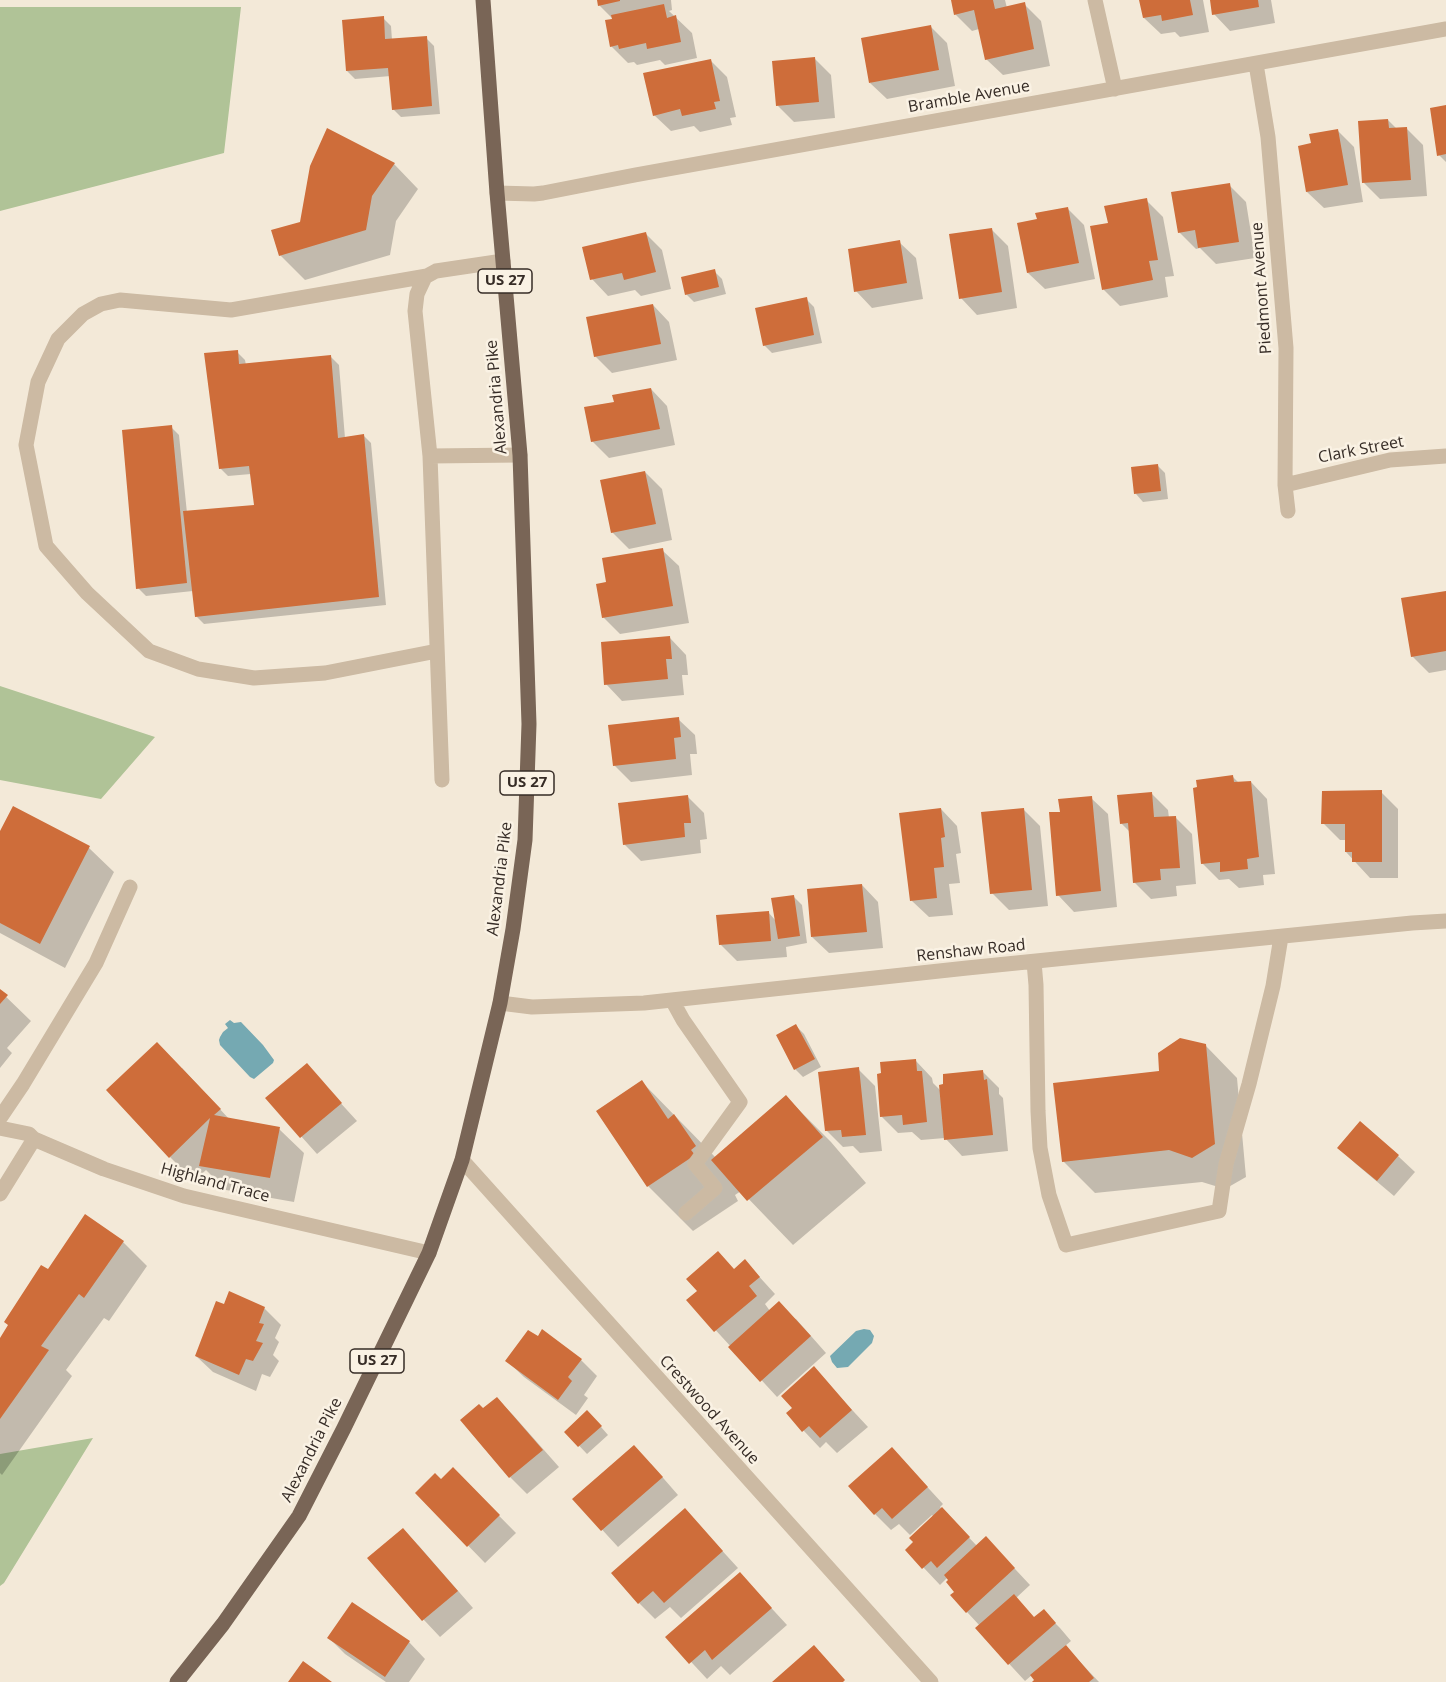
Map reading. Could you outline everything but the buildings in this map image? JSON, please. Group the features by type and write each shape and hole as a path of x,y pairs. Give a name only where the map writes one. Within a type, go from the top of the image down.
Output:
{"main road":[{"name":"Alexandria Pike","path":"177,1682 223,1624 299,1516 345,1428 429,1253 462,1160 500,1004 525,840 529,724 520,455 483,0"}],"street":[{"path":"1095,0 1115,89"},
{"name":"Bramble Avenue","path":"497,193 543,193 1446,29"},
{"name":"Piedmont Avenue","path":"1256,64 1268,136 1286,348 1285,485 1288,511"},
{"path":"437,651 325,673 254,678 198,669 150,651 87,593 46,546 26,445 39,382 58,339 83,314 101,304 120,300 231,310 427,276 436,271 503,261"},
{"path":"427,276 417,294 415,311 430,456 442,780"},
{"path":"430,456 520,455"},
{"name":"Clark Street","path":"1285,485 1390,459 1446,456"},
{"path":"0,1118 96,963 130,887"},
{"name":"Renshaw Road","path":"500,1004 532,1007 644,1003 781,987 1446,921"},
{"path":"1034,962 1040,1148 1049,1195 1066,1245 1219,1211 1226,1164 1249,1084 1273,986 1281,937"},
{"path":"672,1000 682,1020 740,1102 695,1164 715,1188 686,1213"},
{"name":"Highland Trace","path":"0,1128 29,1134 34,1139 104,1169 184,1196 429,1253"},
{"path":"0,1194 34,1139"},
{"name":"Crestwood Avenue","path":"462,1160 931,1682"}],"green space":[{"path":"0,7 241,7 224,153 0,211"},
{"path":"0,686 155,737 101,799 0,780"},
{"path":"93,1438 4,1583 0,1586 0,1454"}],"water":[{"path":"230,1020 234,1023 241,1022 274,1060 254,1079 220,1045 220,1037 228,1028 225,1024"},
{"path":"870,1330 874,1336 872,1343 848,1367 837,1368 830,1356 856,1331"}]}
